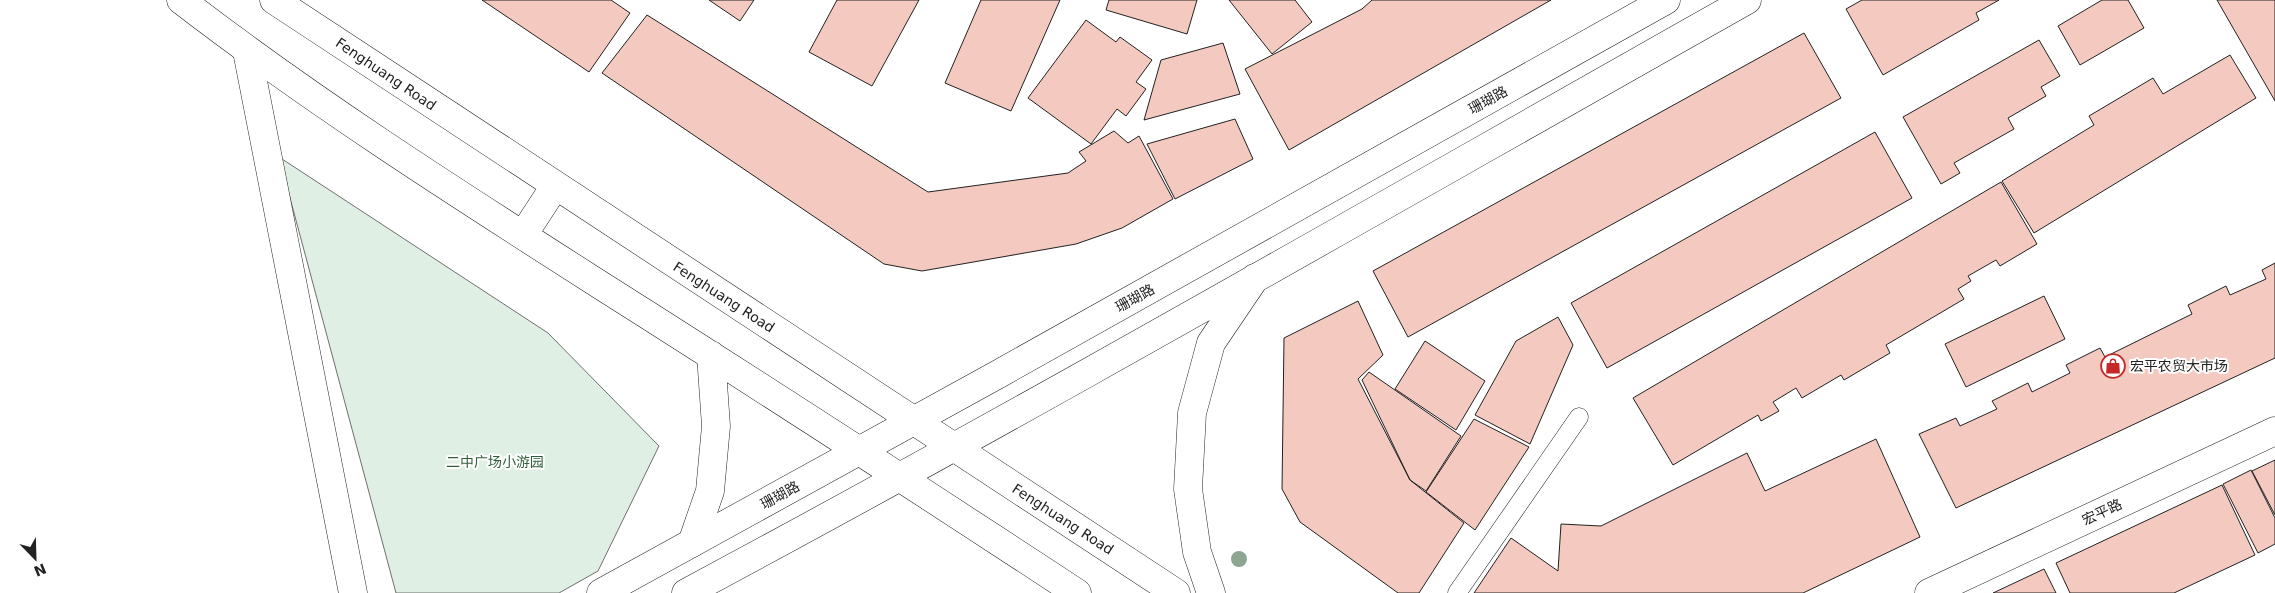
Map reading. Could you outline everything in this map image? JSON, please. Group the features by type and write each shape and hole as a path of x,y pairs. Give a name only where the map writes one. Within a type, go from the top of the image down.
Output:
{"main road":[{"path":"181,0 247,52 523,235 900,476 1077,593"},
{"name":"Fenghuang Road","path":"274,0 1176,593"},
{"name":"珊瑚路","path":"601,593 914,421 1666,0"},
{"path":"686,593 1255,278 1746,0"},
{"path":"247,52 353,593"},
{"path":"523,235 555,186"},
{"path":"1211,593 1198,552 1188,489 1192,413 1211,343 1255,278"},
{"path":"692,543 710,491 716,426 711,355"},
{"name":"宏平路","path":"1929,593 2275,431"}],"lane":[{"path":"1457,593 1578,416"}],"green space":[{"name":"二中广场小游园","path":"279,157 548,333 659,446 598,571 559,593 396,593"}],"building":[{"path":"482,0 611,0 630,13 589,72"},
{"path":"709,0 754,0 740,21"},
{"path":"837,0 919,0 872,86 809,52"},
{"path":"981,0 1060,0 1011,111 945,83"},
{"path":"1109,0 1197,0 1187,34 1106,10"},
{"path":"1229,0 1295,0 1312,22 1272,54"},
{"path":"1372,0 1551,0 1289,150 1245,69 1362,9"},
{"path":"1862,0 1999,0 1976,13 1979,20 1883,75 1846,9"},
{"path":"2102,0 2128,0 2144,28 2080,65 2058,26"},
{"path":"2217,0 2275,0 2275,101"},
{"path":"647,15 928,192 1068,173 1086,161 1079,152 1114,131 1128,143 1139,136 1173,199 1122,228 1076,244 922,271 884,264 602,73"},
{"path":"1086,20 1116,42 1120,37 1152,60 1136,82 1146,89 1126,116 1117,109 1091,144 1028,98"},
{"path":"1804,33 1841,98 1408,337 1373,271"},
{"path":"2039,40 2060,76 2041,87 2046,96 2008,118 2014,129 1954,163 1960,173 1941,184 1903,117"},
{"path":"1223,43 1240,94 1144,120 1161,60"},
{"path":"2230,55 2256,98 2034,233 2002,181 2094,125 2089,116 2153,78 2163,94"},
{"path":"1235,119 1253,159 1175,199 1147,144"},
{"path":"1875,132 1912,198 1607,368 1571,303"},
{"path":"2001,182 2037,244 2000,266 1996,260 1968,276 1971,281 1958,289 1964,299 1886,345 1890,353 1844,380 1841,375 1802,398 1796,388 1773,402 1779,411 1761,421 1758,415 1673,465 1633,398"},
{"path":"2275,263 2275,358 1956,508 1919,434 1956,418 1960,426 1997,409 1992,401 2028,383 2032,392 2070,373 2066,365 2100,348 2105,357 2192,314 2188,305 2226,286 2230,295 2266,279 2262,270"},
{"path":"2044,296 2065,339 1966,387 1945,344"},
{"path":"1358,301 1383,355 1358,379 1410,480 1464,523 1419,593 1398,593 1300,522 1282,489 1284,338"},
{"path":"1558,317 1573,345 1530,444 1475,415 1516,341"},
{"path":"1425,341 1485,381 1456,430 1395,389"},
{"path":"1369,372 1461,436 1426,491 1410,480 1362,380"},
{"path":"1474,419 1529,447 1475,530 1426,492"},
{"path":"1876,439 1920,537 1803,593 1474,593 1511,538 1558,571 1561,524 1601,526 1747,453 1765,491"},
{"path":"2275,460 2275,515 2252,471"},
{"path":"2251,470 2275,518 2275,544 2258,553 2223,484"},
{"path":"2222,485 2255,555 2174,593 2070,593 2056,563"},
{"path":"2044,569 2056,593 1993,593"}],"place":[{"name":"宏平农贸大市场","path":"2113,366"}]}
